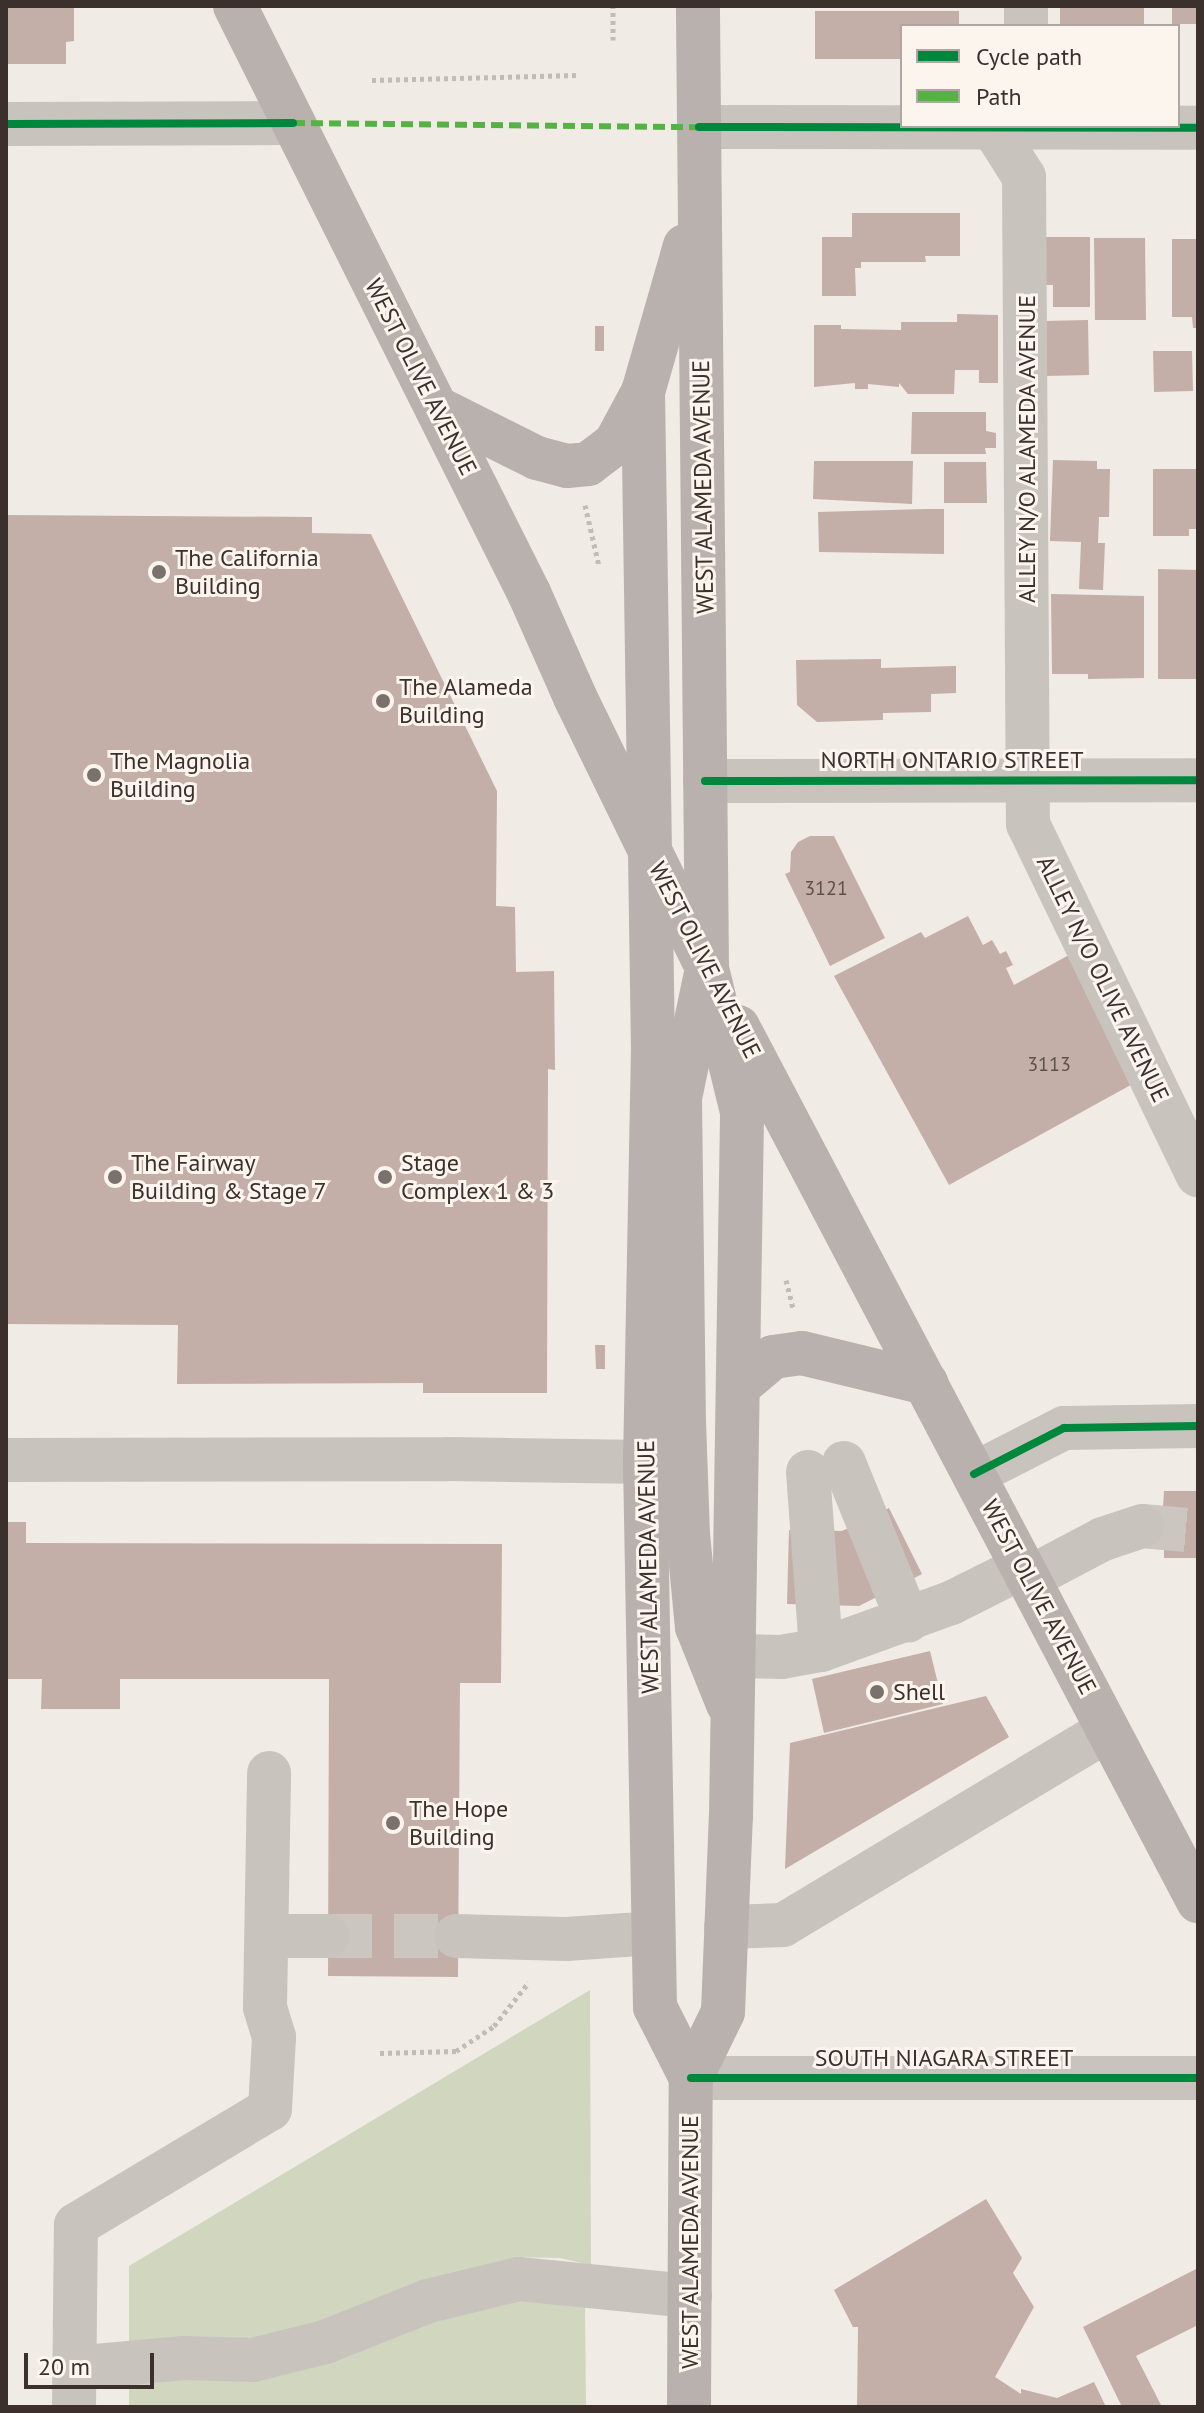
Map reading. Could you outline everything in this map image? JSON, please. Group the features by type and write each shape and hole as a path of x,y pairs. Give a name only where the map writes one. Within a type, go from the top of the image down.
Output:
{"main road":[{"name":"WEST OLIVE AVENUE","path":"235,6 529,593 707,968 1198,1901"},
{"name":"WEST ALAMEDA AVENUE","path":"698,6 707,968 680,1098 687,1520 697,1627 733,1715"},
{"path":"437,408 537,458 588,464 615,444 643,392 698,201"},
{"name":"WEST ALAMEDA AVENUE","path":"643,392 653,1047 645,1462 655,2007 691,2078"},
{"name":"WEST ALAMEDA AVENUE","path":"689,2407 691,2078 723,2012 740,1385 742,1112 707,968"},
{"path":"653,1047 707,968"},
{"path":"740,1385 773,1357 802,1353 926,1383"}],"street":[{"path":"6,124 293,123"},
{"path":"699,127 900,128"},
{"name":"ALLEY N/O ALAMEDA AVENUE","path":"993,128 1024,177 1027,779"},
{"name":"ALLEY N/O OLIVE AVENUE","path":"1027,779 1028,824 1198,1175"},
{"name":"NORTH ONTARIO STREET","path":"705,781 1198,780"},
{"path":"974,1474 1064,1428 1198,1426"},
{"path":"6,1460 645,1462"},
{"path":"821,1650 826,1468 908,1621"},
{"path":"735,1656 781,1657 821,1650 908,1621 1103,1539 1142,1526"},
{"path":"726,1927 783,1925 1108,1730"},
{"path":"269,1773 265,2007 274,2037 270,2109 76,2225 74,2388 184,2358 253,2360 325,2342 428,2301 519,2279 690,2296"},
{"path":"456,1936 566,1939 653,1933"},
{"path":"267,1936 328,1936"},
{"name":"SOUTH NIAGARA STREET","path":"691,2078 1198,2078"}],"path":[{"path":"613,6 613,40"},
{"path":"372,80 576,75"},
{"path":"582,492 601,575"},
{"path":"380,2053 456,2051 494,2026 566,1939"}],"green space":[{"path":"590,1990 591,2265 560,2258 517,2257 522,2298 585,2305 586,2407 129,2407 129,2266"}],"building":[{"path":"6,6 74,6 74,41 66,42 66,64 6,64"},
{"path":"1060,6 1144,6 1144,24 1060,24"},
{"path":"1172,6 1198,6 1198,24 1172,24"},
{"path":"815,11 959,11 959,24 900,24 900,59 815,59"},
{"path":"852,213 960,213 960,256 925,256 926,262 861,262 861,268 855,268 856,296 822,296 822,237 852,237"},
{"path":"1046,237 1090,237 1090,307 1053,307 1053,285 1046,285"},
{"path":"1094,238 1145,238 1146,320 1095,320"},
{"path":"1172,239 1198,239 1198,328 1193,328 1192,317 1172,317"},
{"path":"957,314 998,315 998,383 979,383 979,370 955,370 954,394 908,394 899,383 899,387 868,384 868,389 855,389 855,383 814,387 814,325 841,325 841,329 901,330 901,322 957,322"},
{"path":"1088,320 1089,375 1046,376 1045,321"},
{"path":"595,326 604,326 604,351 595,351"},
{"path":"1153,351 1192,351 1193,391 1154,392"},
{"path":"912,412 986,412 986,431 996,433 996,448 985,448 986,454 911,454"},
{"path":"1053,460 1097,461 1097,469 1110,469 1109,517 1099,517 1098,543 1105,543 1103,590 1079,589 1081,542 1050,541"},
{"path":"814,461 913,461 912,504 813,499"},
{"path":"944,462 986,462 987,503 944,503"},
{"path":"1153,469 1198,469 1198,529 1189,529 1189,536 1153,536"},
{"path":"944,509 944,554 819,552 818,512"},
{"path":"6,515 312,517 312,533 371,534 497,791 496,906 515,907 516,972 554,971 555,1070 548,1069 547,1393 423,1393 423,1383 177,1384 178,1325 6,1324"},
{"path":"1158,569 1198,570 1198,679 1158,679"},
{"path":"1051,594 1144,596 1144,678 1088,679 1088,674 1052,674"},
{"path":"881,659 881,668 956,666 956,693 931,694 931,712 883,713 883,720 817,722 797,705 796,660"},
{"path":"810,836 834,836 885,938 830,966 785,874 790,872 791,852 798,842"},
{"path":"968,916 983,945 992,940 1000,954 1006,951 1013,965 1006,968 1014,985 1069,955 1138,1081 949,1185 834,976 921,932 925,938"},
{"path":"595,1345 605,1345 605,1369 596,1369"},
{"path":"1164,1491 1198,1491 1198,1558 1164,1558 1164,1546 1155,1546 1155,1507 1163,1507"},
{"path":"889,1508 922,1574 859,1606 787,1604 789,1530 842,1531"},
{"name":"The Hope Building","path":"6,1522 26,1522 26,1543 502,1544 501,1683 460,1683 458,1977 328,1976 329,1679 120,1679 120,1709 41,1709 42,1679 6,1679"},
{"name":"Shell","path":"930,1651 943,1704 824,1733 812,1679"},
{"path":"986,1696 1009,1737 785,1869 790,1743"},
{"path":"986,2199 1022,2258 1013,2273 1034,2307 995,2377 1021,2394 1021,2389 1057,2398 1094,2382 1106,2407 857,2407 858,2327 853,2327 834,2290"},
{"path":"1198,2268 1198,2325 1136,2356 1162,2407 1122,2407 1083,2327"}],"tunnel":[{"path":"1142,1526 1198,1531"},
{"path":"328,1936 456,1936"}],"marked path":[{"path":"293,123 699,127"}],"cycle path":[{"path":"6,124 293,123"},
{"path":"699,127 900,127"},
{"path":"1180,128 1198,128"},
{"path":"705,781 1198,780"},
{"path":"974,1474 1064,1428 1198,1426"},
{"path":"691,2078 1198,2078"}],"place":[{"name":"The California Building","path":"159,572"},
{"name":"The Alameda Building","path":"383,701"},
{"name":"The Magnolia Building","path":"94,775"},
{"name":"The Fairway Building & Stage 7","path":"115,1177"},
{"name":"Stage Complex 1 & 3","path":"385,1177"},
{"name":"Shell","path":"877,1692"},
{"name":"The Hope Building","path":"393,1823"}]}
